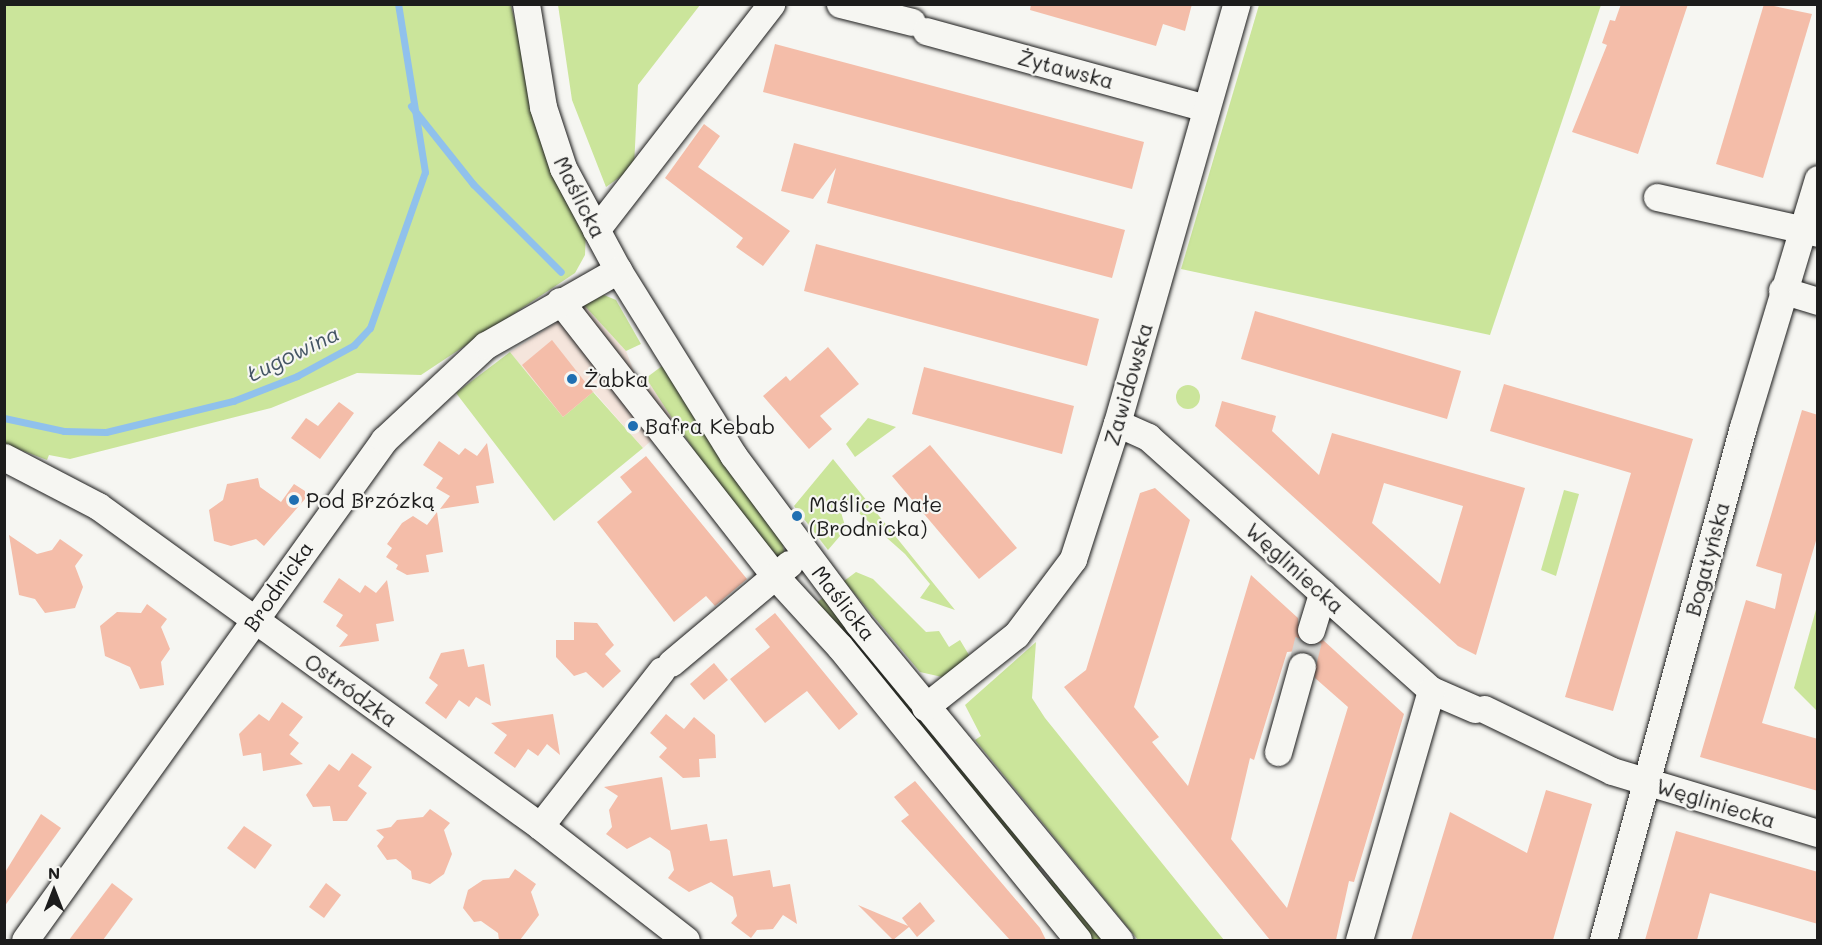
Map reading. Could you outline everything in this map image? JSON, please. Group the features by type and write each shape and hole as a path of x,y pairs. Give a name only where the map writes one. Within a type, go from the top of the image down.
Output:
{"street":[{"name":"Maślicka","path":"526,4 550,134 618,270 733,455 803,551 926,707 1119,940"},
{"path":"596,230 771,4"},
{"name":"Żytawska","path":"840,4 1206,108"},
{"name":"Zawidowska","path":"926,707 1016,635 1046,600 1085,530 1236,4"},
{"name":"Bogatyńska","path":"1603,940 1782,290 1810,232 1818,179"},
{"path":"1657,197 1810,232"},
{"name":"Brodnicka","path":"24,940 254,621 366,461 430,392 486,345 618,270"},
{"path":"1782,290 1818,301"},
{"path":"560,301 775,576 1077,940"},
{"name":"Węgliniecka","path":"1117,423 1148,437 1431,690 1646,782 1818,833"},
{"name":"Ostródzka","path":"4,457 83,496 540,826 686,940"},
{"path":"540,826 666,667 803,551"},
{"path":"1311,630 1322,592"},
{"path":"1278,752 1302,666"},
{"path":"1359,940 1431,690"},
{"path":"1032,883 1055,863"}],"shaded area":[{"path":"584,305 626,351 636,377 646,378 674,420 643,448 594,392 563,417 510,352"}],"green space":[{"path":"4,5 511,5 544,148 586,229 585,255 575,273 421,375 357,373 271,408 70,459 49,455 47,460 5,444"},
{"path":"558,5 700,5 638,85 634,167 606,187 572,100"},
{"path":"1259,5 1601,5 1490,335 1181,269"},
{"path":"604,295 616,300 641,344 626,351 584,305"},
{"path":"510,352 563,417 593,392 643,448 554,521 456,393"},
{"path":"662,366 782,540 785,556 778,557 726,496 646,378"},
{"path":"1188,385 1193,386 1199,392 1199,402 1193,408 1188,409 1183,408 1177,402 1176,397 1177,392 1183,386"},
{"path":"868,418 896,427 855,457 846,444"},
{"path":"833,459 955,610 920,598 930,584 905,554 851,506 840,509 846,529 828,550 794,506"},
{"path":"1564,490 1579,494 1556,576 1541,570"},
{"path":"856,572 873,579 926,632 939,631 949,647 960,640 972,660 942,677 920,672 844,581"},
{"path":"827,595 947,743 936,752 816,603"},
{"path":"1817,606 1817,711 1794,688"},
{"path":"1036,642 1032,698 1045,718 1224,940 1138,940 975,740 981,736 965,705"},
{"path":"955,754 1044,863 1034,871 945,763"},
{"path":"1055,877 1108,940 1093,940 1045,884"}],"building":[{"path":"1031,4 1192,4 1185,31 1163,24 1156,46 1030,10"},
{"path":"1621,4 1688,4 1638,154 1572,132 1607,45 1602,43 1610,20 1615,21"},
{"path":"1764,4 1812,14 1763,178 1716,164"},
{"path":"775,44 1144,142 1132,189 763,92"},
{"path":"704,124 720,136 698,167 790,231 763,266 736,247 743,238 665,178"},
{"path":"794,143 1125,230 1112,278 827,203 836,168 813,199 781,191"},
{"path":"816,244 1099,319 1087,366 804,291"},
{"path":"1255,311 1461,371 1447,419 1241,359"},
{"path":"552,340 593,392 563,417 522,365"},
{"path":"828,347 859,384 820,416 832,429 809,449 763,396 786,376 790,381"},
{"path":"924,367 1074,406 1062,454 912,414"},
{"path":"1504,384 1693,439 1613,711 1565,697 1631,473 1490,431"},
{"path":"1222,401 1276,416 1272,431 1319,475 1332,433 1525,488 1476,655 1458,646 1215,426","holes":["1384,483 1463,506 1440,584 1372,523"]},
{"path":"339,402 354,413 320,459 291,438 306,418 318,426"},
{"path":"1802,410 1818,415 1818,534 1762,723 1818,739 1818,791 1700,757 1746,600 1775,609 1782,574 1756,566"},
{"path":"439,441 459,455 465,448 477,456 487,443 494,483 476,486 479,503 440,509 450,496 436,488 443,478 423,465"},
{"path":"930,445 1017,548 979,579 892,476"},
{"path":"646,456 747,579 715,606 706,596 674,622 597,522 632,492 620,477"},
{"path":"258,478 260,487 281,502 294,484 305,491 305,499 264,546 256,539 231,546 214,541 209,510 223,500 227,484"},
{"path":"1155,488 1190,520 1134,707 1159,737 1152,742 1188,786 1251,575 1298,618 1300,641 1314,645 1323,640 1404,714 1354,882 1349,881 1336,940 1270,940 1064,687 1086,670 1140,493","holes":["1298,651 1314,655 1315,678 1348,707 1287,908 1231,839 1250,758 1254,760 1287,652"]},
{"path":"437,512 443,552 426,555 429,572 407,575 396,569 398,565 386,557 392,548 387,544 402,523 413,516 427,525"},
{"path":"9,535 37,554 52,550 60,539 83,555 75,566 83,587 75,608 45,613 35,599 19,595"},
{"path":"339,578 360,593 365,585 376,593 387,580 394,621 376,624 379,641 339,647 348,635 336,626 343,615 323,602"},
{"path":"147,604 167,619 161,627 170,649 161,662 164,685 140,689 130,667 105,656 100,626 117,612 141,613"},
{"path":"775,613 858,714 839,730 807,691 765,723 730,679 770,647 755,629"},
{"path":"574,622 597,623 614,645 605,654 621,671 603,688 586,672 574,676 556,657 556,640 574,640"},
{"path":"464,649 468,667 484,664 491,706 476,697 469,707 459,700 446,719 425,703 438,685 429,678 441,653"},
{"path":"714,663 728,680 704,700 690,684"},
{"path":"282,702 303,717 289,735 299,743 290,754 303,764 263,771 261,753 243,756 239,734 259,714 269,721"},
{"path":"553,714 560,755 547,744 538,756 528,749 515,768 494,753 507,735 491,723"},
{"path":"666,714 684,729 694,717 715,735 716,758 699,759 700,777 683,778 659,757 667,748 650,733"},
{"path":"352,753 372,767 358,786 367,793 347,821 333,821 330,806 313,807 306,795 329,764 339,771"},
{"path":"662,777 671,830 707,824 710,841 727,839 733,876 770,870 773,887 790,884 797,924 783,915 773,929 757,930 751,938 731,923 737,916 733,897 711,882 689,892 668,878 674,870 670,851 650,837 627,849 606,834 612,827 609,810 618,796 604,787"},
{"path":"915,781 1040,928 1046,940 1010,940 901,821 909,815 894,797"},
{"path":"1546,790 1592,804 1553,940 1411,940 1450,812 1527,853"},
{"path":"430,809 450,823 444,830 452,854 444,874 430,884 412,879 411,871 396,859 387,860 377,846 384,837 376,830 391,827 397,820 423,817"},
{"path":"41,814 61,828 4,907 4,874"},
{"path":"244,826 272,845 255,869 227,848"},
{"path":"1676,831 1818,872 1818,924 1710,893 1697,940 1645,940"},
{"path":"515,869 536,884 531,892 539,915 520,940 499,940 498,933 481,921 474,922 463,908 468,890 483,880 509,878"},
{"path":"112,883 133,899 103,940 69,940"},
{"path":"326,883 341,895 324,918 309,907"},
{"path":"920,902 935,921 917,937 909,927 893,940 858,905 908,926 902,918"}],"waterway":[{"name":"Ługowina","path":"4,418 64,431 106,432 233,401 297,376 354,345 370,328 425,172 398,4"},
{"path":"411,106 473,184 561,272"}],"tunnel":[{"path":"1302,666 1311,630"}],"place":[{"name":"Żabka","path":"572,379"},
{"name":"Bafra Kebab","path":"633,426"},
{"name":"Pod Brzózką","path":"294,500"},
{"name":"Maślice Małe (Brodnicka)","path":"797,516"}]}
